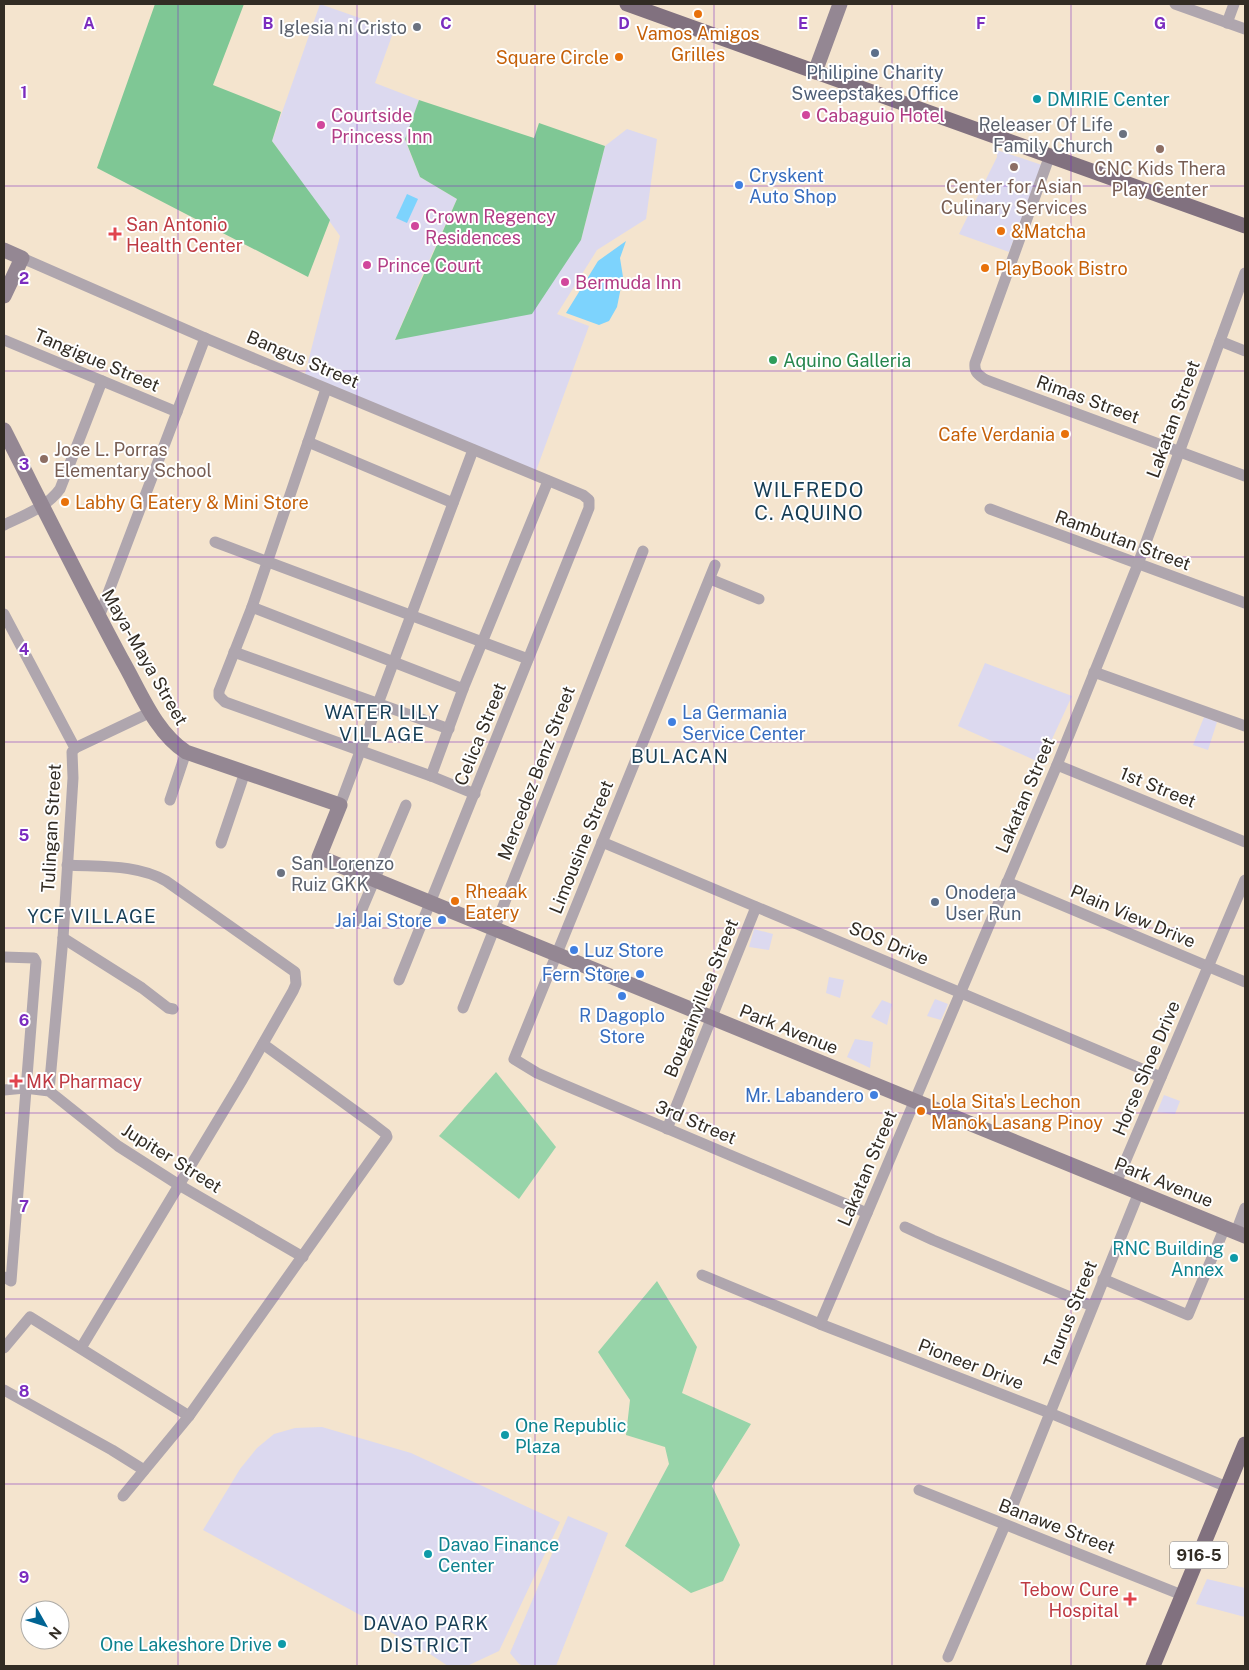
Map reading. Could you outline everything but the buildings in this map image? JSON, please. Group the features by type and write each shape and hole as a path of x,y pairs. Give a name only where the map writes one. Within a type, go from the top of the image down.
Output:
{"main road":[{"path":"627,4 1245,226"},
{"name":"916-5","path":"1153,1666 1245,1444"}],"street":[{"path":"815,72 840,4"},
{"path":"1175,4 1245,29"},
{"path":"1227,23 1234,4"},
{"name":"Rimas Street","path":"1050,155 975,362 974,369 976,373 986,380 1245,476"},
{"name":"Bangus Street","path":"4,250 326,389 583,495 589,500"},
{"path":"4,296 22,258"},
{"name":"Lakatan Street","path":"820,1324 1057,764 1138,564 1245,272"},
{"path":"99,617 206,338"},
{"name":"Tangigue Street","path":"4,340 177,412"},
{"path":"1220,341 1245,351"},
{"path":"4,525 42,506 55,496 63,482 102,381"},
{"path":"326,389 252,607 219,691 219,696 221,699 475,794"},
{"name":"Maya-Maya Street","path":"4,430 99,617 166,736 186,752 340,805"},
{"path":"308,442 453,503"},
{"path":"340,805 473,450"},
{"path":"431,776 463,690 548,481"},
{"name":"Celica Street","path":"399,980 589,508 589,500"},
{"name":"Rambutan Street","path":"990,509 1245,603"},
{"path":"215,542 528,659"},
{"name":"Mercedez Benz Street","path":"463,1008 643,550"},
{"name":"Limousine Street","path":"514,1059 715,565"},
{"path":"710,579 760,599"},
{"path":"252,607 463,690"},
{"name":"Tulingan Street","path":"4,614 75,748 72,752 73,778 63,938 49,1091"},
{"path":"234,652 449,729"},
{"path":"1094,672 1245,726"},
{"path":"75,748 151,712"},
{"path":"170,800 186,752"},
{"name":"1st Street","path":"1057,764 1245,842"},
{"path":"220,843 245,772"},
{"name":"Park Avenue","path":"340,805 319,857 1235,1232"},
{"path":"357,921 406,805"},
{"name":"SOS Drive","path":"602,842 1161,1077"},
{"path":"67,865 138,870 154,874 166,880 295,972 296,984 263,1044 81,1348"},
{"name":"Horse Shoe Drive","path":"1116,1183 1245,880"},
{"name":"Plain View Drive","path":"1007,882 1245,982"},
{"name":"Bougainvillea Street","path":"667,1129 756,907"},
{"path":"63,938 142,988 168,1008 173,1009"},
{"path":"4,957 34,958 36,962 11,1281 4,1277"},
{"path":"123,1496 189,1416 388,1136 263,1044"},
{"name":"3rd Street","path":"514,1059 537,1073 562,1084 867,1213"},
{"path":"4,1090 25,1088 49,1091"},
{"name":"Jupiter Street","path":"49,1091 109,1140 178,1185 303,1257"},
{"name":"Taurus Street","path":"1012,1505 1139,1192"},
{"path":"1103,1278 1188,1315 1235,1232 1245,1208"},
{"path":"905,1227 1092,1306"},
{"name":"Pioneer Drive","path":"702,1275 820,1324 1050,1413 1227,1487"},
{"path":"4,1348 30,1316 189,1416"},
{"path":"4,1390 144,1470"},
{"name":"Banawe Street","path":"919,1490 1182,1595"},
{"path":"948,1657 1005,1525"}],"shaded area":[{"path":"320,4 394,30 375,83 419,100 405,140 420,177 457,199 395,340 581,240 605,146 627,129 657,139 646,219 597,250 557,314 589,326 536,471 305,374 340,236 272,141"},
{"path":"997,150 1042,165 1009,252 959,234 997,157"},
{"path":"985,663 1072,696 1041,763 958,726"},
{"path":"1204,717 1217,722 1208,750 1193,745"},
{"path":"754,929 773,934 769,950 749,947"},
{"path":"829,977 844,980 840,998 826,993"},
{"path":"935,999 948,1004 941,1020 927,1016"},
{"path":"882,1000 892,1004 887,1025 871,1017"},
{"path":"855,1039 873,1042 870,1068 847,1057"},
{"path":"1164,1095 1180,1101 1175,1114 1157,1112"},
{"path":"322,1427 411,1453 560,1522 499,1651 467,1666 448,1666 351,1610 203,1530 240,1469 257,1448 274,1434 295,1428"},
{"path":"568,1516 608,1533 556,1666 524,1666 519,1664 510,1653"},
{"path":"1207,1579 1245,1588 1245,1617 1196,1604"}],"green space":[{"path":"155,4 244,4 213,85 281,112 272,141 330,220 308,277 97,168"},
{"path":"419,100 534,138 539,123 605,146 581,240 532,314 395,340 457,199 420,177 405,139"},
{"path":"496,1072 556,1147 519,1199 439,1136"},
{"path":"657,1281 697,1347 682,1393 751,1424 712,1486 740,1545 723,1581 691,1593 625,1546 669,1464 665,1447 626,1435 630,1400 598,1352"}],"water":[{"path":"407,194 418,199 407,223 396,218"},
{"path":"626,241 620,258 623,277 617,307 609,321 599,325 566,313 598,261"}],"place":[{"name":"Vamos Amigos Grilles","path":"698,14"},
{"name":"Iglesia ni Cristo","path":"417,27"},
{"name":"Philipine Charity Sweepstakes Office","path":"875,53"},
{"name":"Square Circle","path":"619,57"},
{"name":"DMIRIE Center","path":"1037,99"},
{"name":"Cabaguio Hotel","path":"806,115"},
{"name":"Courtside Princess Inn","path":"321,125"},
{"name":"Releaser Of Life Family Church","path":"1123,134"},
{"name":"CNC Kids Thera Play Center","path":"1160,149"},
{"name":"Center for Asian Culinary Services","path":"1014,167"},
{"name":"Cryskent Auto Shop","path":"739,185"},
{"name":"Crown Regency Residences","path":"415,226"},
{"name":"&Matcha","path":"1001,231"},
{"name":"San Antonio Health Center","path":"115,234"},
{"name":"Prince Court","path":"367,265"},
{"name":"PlayBook Bistro","path":"985,268"},
{"name":"Bermuda Inn","path":"565,282"},
{"name":"Aquino Galleria","path":"773,360"},
{"name":"Cafe Verdania","path":"1065,434"},
{"name":"Jose L. Porras Elementary School","path":"44,459"},
{"name":"Labhy G Eatery & Mini Store","path":"65,502"},
{"name":"La Germania Service Center","path":"672,722"},
{"name":"San Lorenzo Ruiz GKK","path":"281,873"},
{"name":"Rheaak Eatery","path":"455,901"},
{"name":"Onodera User Run","path":"935,902"},
{"name":"Jai Jai Store","path":"442,920"},
{"name":"Luz Store","path":"574,950"},
{"name":"Fern Store","path":"640,974"},
{"name":"R Dagoplo Store","path":"622,996"},
{"name":"MK Pharmacy","path":"16,1081"},
{"name":"Mr. Labandero","path":"874,1095"},
{"name":"Lola Sita's Lechon Manok Lasang Pinoy","path":"921,1111"},
{"name":"RNC Building Annex","path":"1234,1258"},
{"name":"One Republic Plaza","path":"505,1435"},
{"name":"Davao Finance Center","path":"428,1554"},
{"name":"Tebow Cure Hospital","path":"1130,1599"},
{"name":"One Lakeshore Drive","path":"282,1644"}],"district":[{"name":"WILFREDO C. AQUINO","path":"809,502"},
{"name":"WATER LILY VILLAGE","path":"382,723"},
{"name":"BULACAN","path":"680,756"},
{"name":"YCF VILLAGE","path":"92,916"},
{"name":"DAVAO PARK DISTRICT","path":"426,1634"}]}
